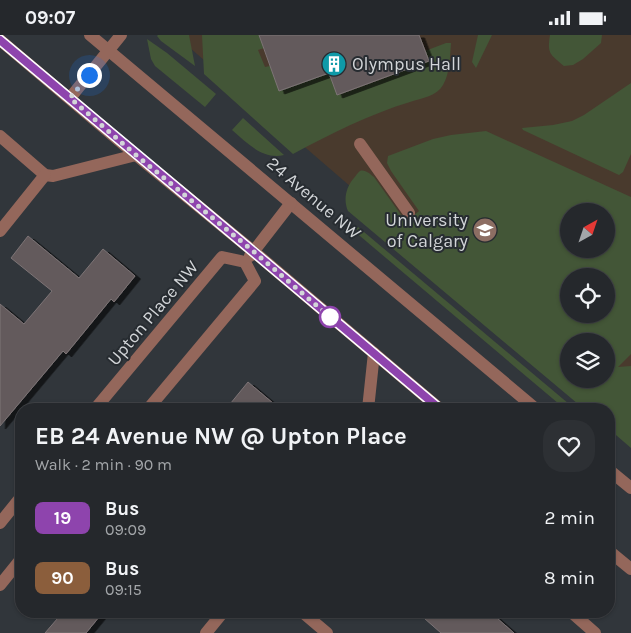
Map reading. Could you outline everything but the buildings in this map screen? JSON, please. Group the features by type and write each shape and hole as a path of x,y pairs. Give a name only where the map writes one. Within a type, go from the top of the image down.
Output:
{"street":[{"name":"24 Avenue NW","path":"90,35 529,403"},
{"path":"70,98 121,35"},
{"path":"0,41 433,403"},
{"path":"0,136 46,175 53,176 136,155"},
{"path":"360,144 409,213"},
{"path":"0,231 46,175"},
{"path":"153,403 255,281 245,262 292,203"},
{"name":"Upton Place NW","path":"100,403 222,257 245,262"},
{"path":"369,403 374,353"},
{"path":"615,475 631,488"},
{"path":"0,523 15,504"},
{"path":"615,556 631,569"},
{"path":"0,585 15,566"},
{"path":"206,633 218,618"},
{"path":"309,618 327,633"},
{"path":"578,618 596,633"}],"shaded area":[{"name":"University of Calgary","path":"175,35 631,35 631,429 615,414 615,403 608,403 607,388 615,388 615,333 560,333 560,367"}],"green space":[{"path":"158,35 189,35 195,66 161,41"},
{"path":"202,35 259,35 264,48 258,50 265,67 329,73 338,95 393,75 411,62 413,67 429,61 425,51 451,43 447,75 443,85 437,92 365,118 293,154 204,74"},
{"path":"478,35 492,35 476,68 472,62"},
{"path":"550,35 602,35 601,43 583,59 573,65 564,66 555,59 549,50"},
{"path":"147,39 167,53 216,94 205,107 155,66 151,59"},
{"path":"631,83 631,154 623,172 619,175 522,128 572,121"},
{"path":"243,118 284,155 276,156 262,153 232,130"},
{"path":"486,131 631,197 631,354 618,367 631,366 631,448 615,434 615,403 577,403 348,211 346,202 347,189 358,173 364,171 374,177 406,222 419,211 391,171 387,163 388,156 433,139"},
{"path":"358,227 568,403 558,403 354,231"}],"bus line":[{"name":"19","path":"0,40 433,403"}],"place":[{"name":"Olympus Hall","path":"334,64"},
{"name":"University of Calgary","path":"485,230"}],"route":[{"path":"89,75 70,98 330,317"}]}
